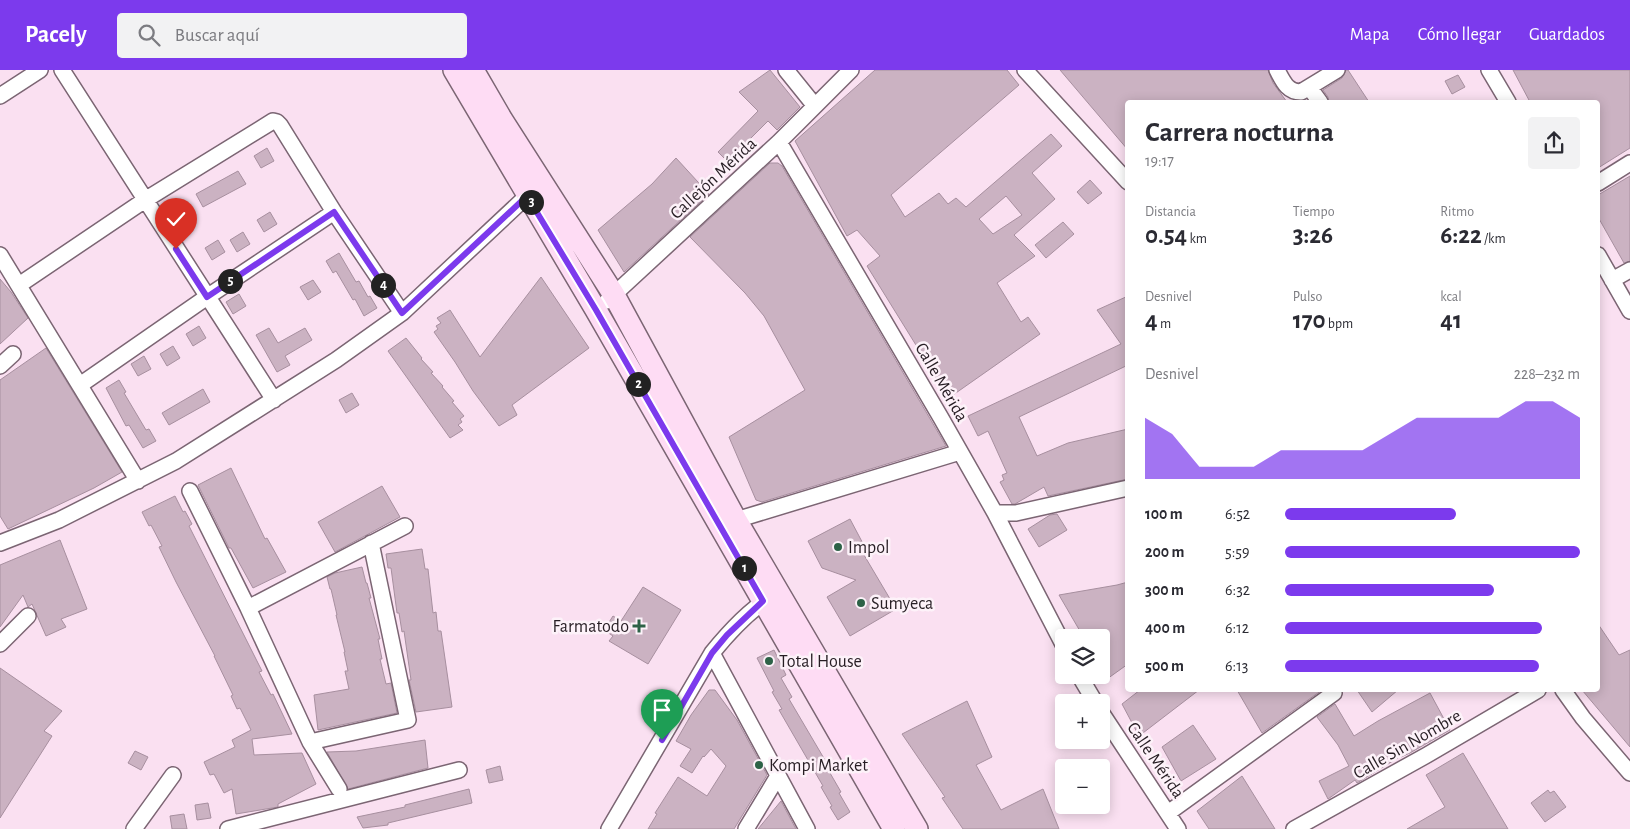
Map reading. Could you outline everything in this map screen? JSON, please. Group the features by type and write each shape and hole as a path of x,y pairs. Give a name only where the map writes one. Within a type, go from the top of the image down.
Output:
{"street":[{"path":"0,96 40,70"},
{"path":"62,70 274,400"},
{"path":"454,70 596,310 771,597 916,829"},
{"path":"473,70 502,120 614,295 736,520 771,597 894,829"},
{"path":"786,70 815,106"},
{"name":"Callejón Mérida","path":"596,310 779,142 852,70"},
{"path":"1025,70 1125,179"},
{"path":"1277,70 1287,87 1295,92 1301,92 1337,70"},
{"path":"1489,70 1507,100"},
{"path":"1309,87 1319,100"},
{"path":"19,285 145,200 273,121 280,125 334,212 402,313"},
{"name":"Calle Mérida","path":"779,142 960,452 1055,629"},
{"path":"1600,181 1630,163"},
{"path":"0,543 59,520 176,461 336,360 402,313 527,196"},
{"path":"80,385 334,212"},
{"path":"0,255 138,481"},
{"path":"1600,259 1630,311"},
{"path":"1612,280 1630,270"},
{"path":"0,366 13,354"},
{"path":"736,520 960,452"},
{"path":"995,514 1016,513 1125,489"},
{"path":"190,491 248,608 310,742 339,789"},
{"path":"248,608 405,526"},
{"path":"310,742 408,720 371,543"},
{"path":"610,829 712,653 727,635 771,597"},
{"path":"0,644 28,616"},
{"path":"712,653 807,829"},
{"name":"Calle Sin Nombre","path":"1294,829 1427,755 1535,692"},
{"path":"1564,692 1583,718 1630,773"},
{"path":"1168,813 1334,693"},
{"name":"Calle Mérida","path":"1110,726 1178,829"},
{"path":"228,829 459,770"},
{"path":"134,829 173,775"},
{"path":"746,829 778,776"}],"building":[{"path":"770,70 800,107 777,130 768,121 728,162 718,152 758,111 739,92"},
{"path":"875,70 1007,70 1019,85 891,195 905,217 939,193 948,204 956,198 966,207 1051,134 1062,146 1032,173 1055,199 1014,235 1035,256 997,283 1021,322 1028,317 1040,334 953,395 940,377 937,379 867,266 880,256 857,230 847,236 795,141","holes":["1006,196 1022,215 993,234 979,219"]},
{"path":"1060,70 1268,70 1273,83 1286,100 1125,100 1125,146"},
{"path":"1346,70 1348,70 1368,100 1329,100 1323,90 1342,78"},
{"path":"1513,70 1630,70 1630,148 1600,167 1600,100 1529,100"},
{"path":"1458,75 1465,87 1452,94 1445,81"},
{"path":"267,148 274,161 261,168 254,156"},
{"path":"676,158 709,194 624,272 598,230 652,184"},
{"path":"770,163 778,163 782,166 946,446 762,502 756,500 729,437 805,390 764,316 745,293 690,237"},
{"path":"238,171 246,184 203,207 196,194"},
{"path":"1630,176 1630,261 1624,263 1600,221 1600,194"},
{"path":"1090,180 1102,193 1088,204 1077,192"},
{"path":"180,211 188,224 176,230 168,218"},
{"path":"270,212 277,224 264,232 257,220"},
{"path":"1063,222 1074,234 1046,258 1035,245"},
{"path":"243,232 250,244 237,252 230,240"},
{"path":"218,240 225,252 212,260 205,248"},
{"path":"339,253 356,282 359,281 377,308 364,316 336,271 333,273 326,261"},
{"path":"541,277 589,348 512,405 517,415 499,426 434,332 438,329 436,326 441,323 437,318 450,310 480,357"},
{"path":"0,279 28,318 0,344"},
{"path":"313,280 321,292 308,300 300,287"},
{"path":"239,294 246,306 233,314 226,302"},
{"path":"1125,297 1125,366 1019,417 1037,456 1068,443 1125,430 1125,480 1048,496 1044,487 1012,504 1000,482 1004,480 1002,475 1007,473 988,431 978,436 968,416 1121,344 1097,310"},
{"path":"199,326 206,338 193,346 186,334"},
{"path":"269,328 278,343 305,328 312,340 285,356 290,365 277,372 256,335"},
{"path":"406,338 464,416 460,419 462,422 458,425 463,430 450,438 388,351"},
{"path":"173,346 180,358 167,366 160,354"},
{"path":"46,348 122,472 94,488 8,529 0,516 0,380"},
{"path":"144,356 151,369 138,376 131,364"},
{"path":"119,380 126,392 124,393 146,430 149,429 156,441 143,448 129,425 126,426 106,388"},
{"path":"203,389 210,402 169,425 162,413"},
{"path":"352,393 359,405 346,413 339,400"},
{"path":"231,468 265,539 267,538 286,572 253,588 231,548 229,548 198,485"},
{"path":"382,486 400,517 335,552 318,522"},
{"path":"175,496 192,524 189,526 262,671 259,672 271,695 273,694 292,734 252,739 254,755 302,753 316,784 278,804 278,807 236,814 232,789 224,793 214,774 210,775 204,762 235,747 232,740 251,730 240,708 237,709 231,696 233,695 215,656 159,547 162,546 142,512"},
{"path":"1057,514 1067,530 1039,547 1028,529 1050,515"},
{"path":"850,519 868,553 864,555 896,609 850,636 827,597 856,580 822,568 808,541"},
{"path":"60,540 87,609 61,619 66,627 46,636 32,604 28,607 23,595 0,627 0,565"},
{"path":"422,549 425,569 428,569 433,613 436,612 438,631 441,631 452,707 416,712 409,680 411,680 404,631 402,632 399,613 397,613 391,568 388,568 386,554"},
{"path":"362,567 380,639 378,639 382,659 380,659 386,684 391,683 397,713 318,730 314,695 349,689 345,671 348,671 345,652 327,577 335,573"},
{"path":"1125,583 1125,666 1110,677 1110,629 1079,629 1059,595"},
{"name":"Farmatodo","path":"643,587 681,610 648,664 609,641 613,636 604,630 613,616 621,621"},
{"path":"1600,627 1619,655 1630,650 1630,747 1584,692 1600,692"},
{"path":"774,650 786,675 781,678 792,697 789,699 832,772 830,773 841,792 839,793 850,812 838,820 821,787 823,786 779,710 782,709 757,658"},
{"path":"0,668 62,711 44,731 52,736 0,818"},
{"path":"709,690 715,690 737,720 767,775 734,829 648,829 657,814 655,813 678,777 707,796 726,766 711,749 703,756 692,773 680,766 691,749 676,741 691,715"},
{"path":"1137,692 1196,692 1139,736 1122,704"},
{"path":"1238,692 1319,692 1262,733"},
{"path":"1358,692 1396,692 1372,712"},
{"path":"1430,693 1450,730 1410,753 1401,756 1357,783 1355,780 1328,799 1319,781 1349,766 1338,745 1317,717 1335,704 1354,736"},
{"path":"967,701 992,757 976,765 1001,810 1043,789 1059,829 963,829 942,798 945,797 902,734"},
{"path":"1193,725 1216,759 1181,781 1162,747"},
{"path":"425,740 428,768 348,789 327,752 356,751"},
{"path":"135,751 148,757 141,770 128,763"},
{"path":"1463,753 1508,829 1407,829 1445,807 1426,775"},
{"path":"500,766 503,780 489,783 486,770"},
{"path":"1242,776 1275,829 1209,829 1197,811"},
{"path":"469,789 472,803 388,823 388,825 363,828 357,817 405,807 405,805"},
{"path":"1548,790 1550,793 1554,791 1566,807 1545,822 1531,803"},
{"path":"781,801 796,829 758,829"},
{"path":"208,803 211,818 197,820 195,805"},
{"path":"184,814 187,829 172,829 170,816"}],"place":[{"name":"Impol","path":"838,547"},
{"name":"Sumyeca","path":"861,603"},
{"name":"Farmatodo","path":"639,626"},
{"name":"Total House","path":"769,661"},
{"name":"Kompi Market","path":"759,765"}],"route":[{"path":"176,249 207,297 334,212 402,313 527,196 596,310 763,601 727,635 712,653 662,740"}]}
